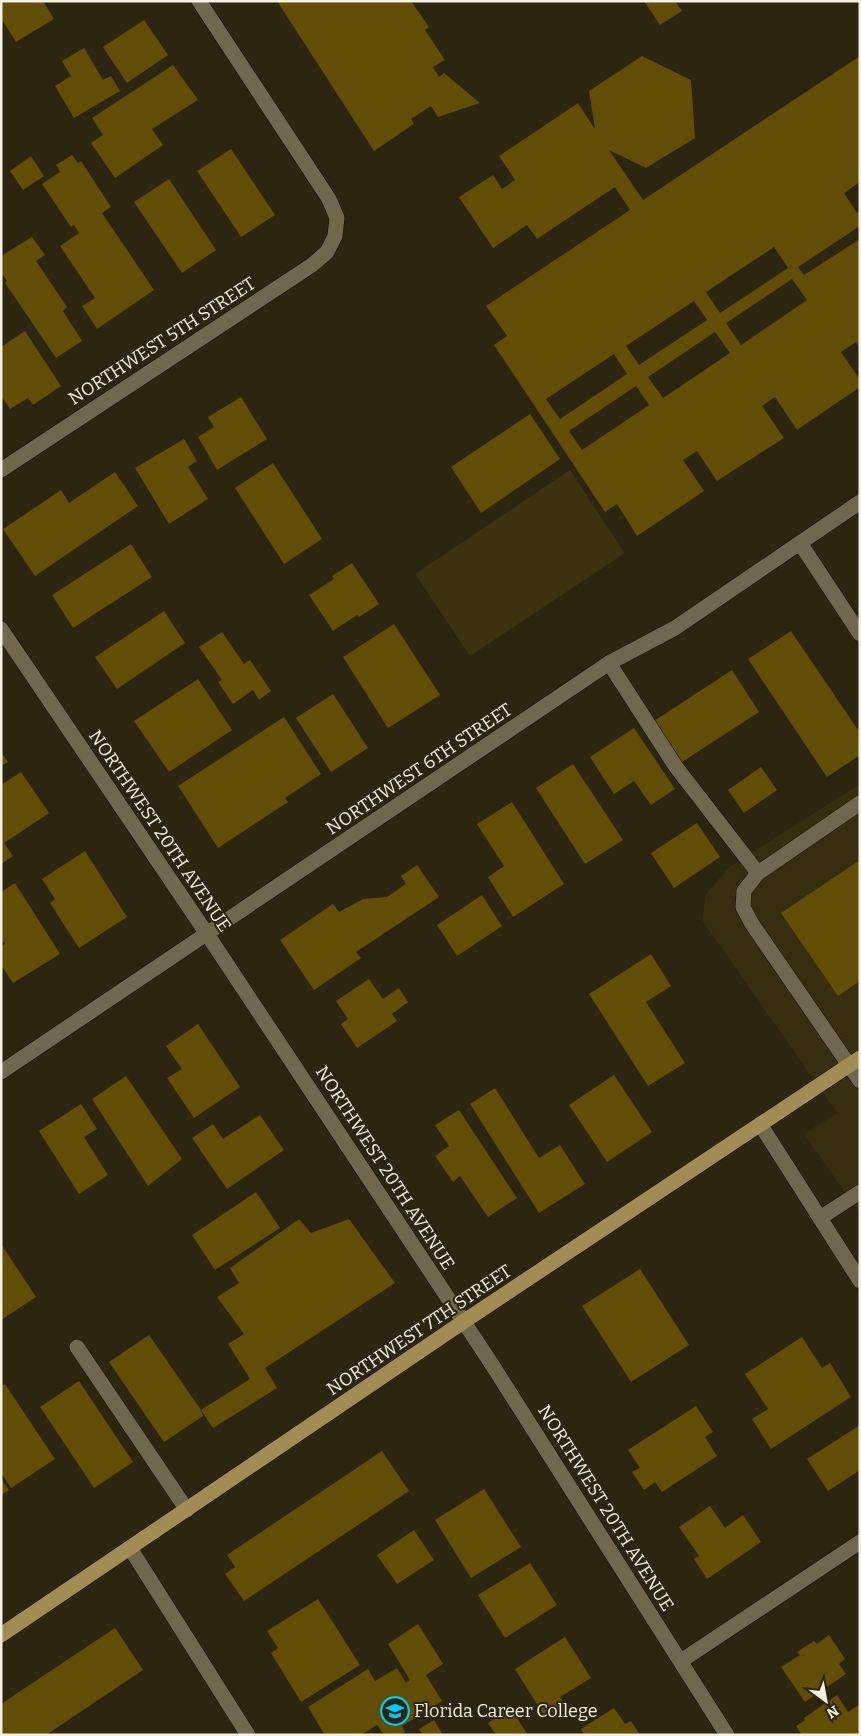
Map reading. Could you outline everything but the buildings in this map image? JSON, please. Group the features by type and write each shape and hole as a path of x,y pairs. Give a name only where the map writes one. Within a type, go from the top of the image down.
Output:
{"main road":[{"name":"NORTHWEST 7TH STREET","path":"1,1635 463,1322 854,1061"}],"street":[{"name":"NORTHWEST 5TH STREET","path":"1,470 312,264 327,252 335,236 337,218 329,199 199,1"},
{"name":"NORTHWEST 6TH STREET","path":"1,1072 609,663 675,628 860,502"},
{"path":"800,542 860,634"},
{"name":"NORTHWEST 20TH AVENUE","path":"1,629 207,934 491,1363 727,1735"},
{"path":"609,663 676,767 758,872"},
{"path":"860,804 758,872 744,891 743,907 752,924 854,1061 860,1080"},
{"path":"760,1124 860,1282"},
{"path":"820,1218 860,1192"},
{"path":"77,1347 187,1510"},
{"path":"680,1661 860,1542"},
{"path":"130,1548 248,1735"}],"shaded area":[{"path":"570,470 625,553 470,656 415,574"},
{"path":"860,784 860,1214 804,1134 837,1113 702,920 706,894 728,868"}],"place":[{"name":"Florida Career College","path":"395,1711"}]}
